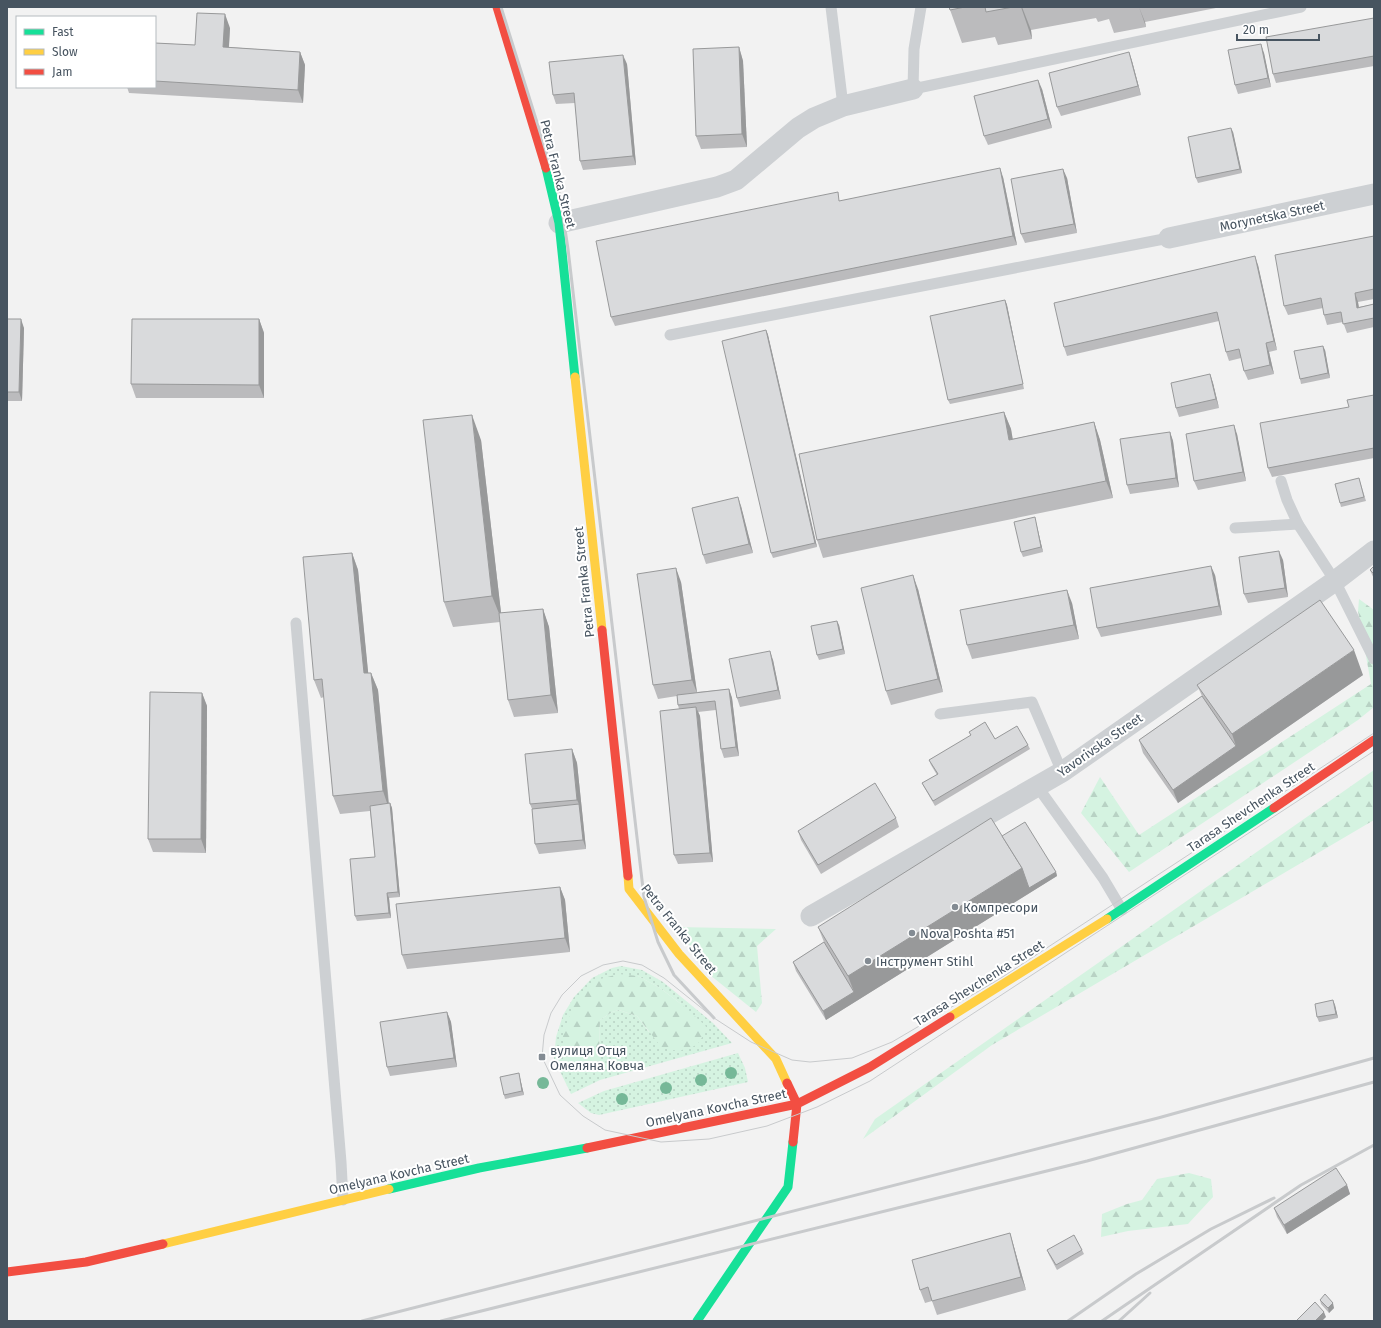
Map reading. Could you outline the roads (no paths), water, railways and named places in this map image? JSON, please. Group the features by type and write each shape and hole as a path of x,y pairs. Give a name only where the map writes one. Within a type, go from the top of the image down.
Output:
{"main road":[{"name":"Petra Franka Street","path":"497,7 541,150 559,223 629,889 679,954 776,1059 797,1104"},
{"name":"Tarasa Shevchenka Street","path":"797,1104 870,1067 1122,910 1374,740"},
{"path":"697,1321 788,1187 797,1104"},
{"name":"Omelyana Kovcha Street","path":"7,1272 86,1262 479,1168 624,1141 797,1104"}],"street":[{"path":"559,223 717,187 736,180 798,128 814,118 843,106 913,89"},
{"name":"Morynetska Street","path":"1169,238 1374,194"},
{"name":"Yavorivska Street","path":"811,916 1062,772 1335,581 1374,551"}],"lane":[{"path":"831,7 843,106"},
{"path":"921,7 914,49 913,89 1301,7"},
{"path":"670,335 1169,238"},
{"path":"1281,481 1287,500 1298,524 1335,581 1374,659"},
{"path":"1235,528 1298,524"},
{"path":"296,623 343,1200"},
{"path":"940,714 1032,702 1062,772"},
{"path":"1037,786 1103,878 1122,910"}],"tram line":[{"path":"1374,733 1001,978 892,1042 852,1058 810,1062 792,1060 751,1042 714,1018 664,978 642,965 623,961 603,965 581,976 562,995 551,1013 544,1035 542,1057 560,1095 583,1116 605,1130 661,1142 709,1139 767,1126 817,1107 870,1081 1374,751"}],"railway":[{"path":"501,7 560,196 568,249 644,897 658,942 674,975 714,1018"},
{"path":"362,1321 1158,1118 1374,1058"},
{"path":"441,1321 1087,1161 1374,1082"},
{"path":"1102,1321 1301,1185 1374,1145"},
{"path":"1068,1321 1136,1274 1211,1229 1274,1198"},
{"path":"1119,1321 1150,1293"}],"place":[{"name":"Компресори","path":"955,907"},
{"name":"Nova Poshta #51","path":"912,933"},
{"name":"Інструмент Stihl","path":"868,961"},
{"name":"вулиця Отця Омеляна Ковча","path":"542,1057"}]}
